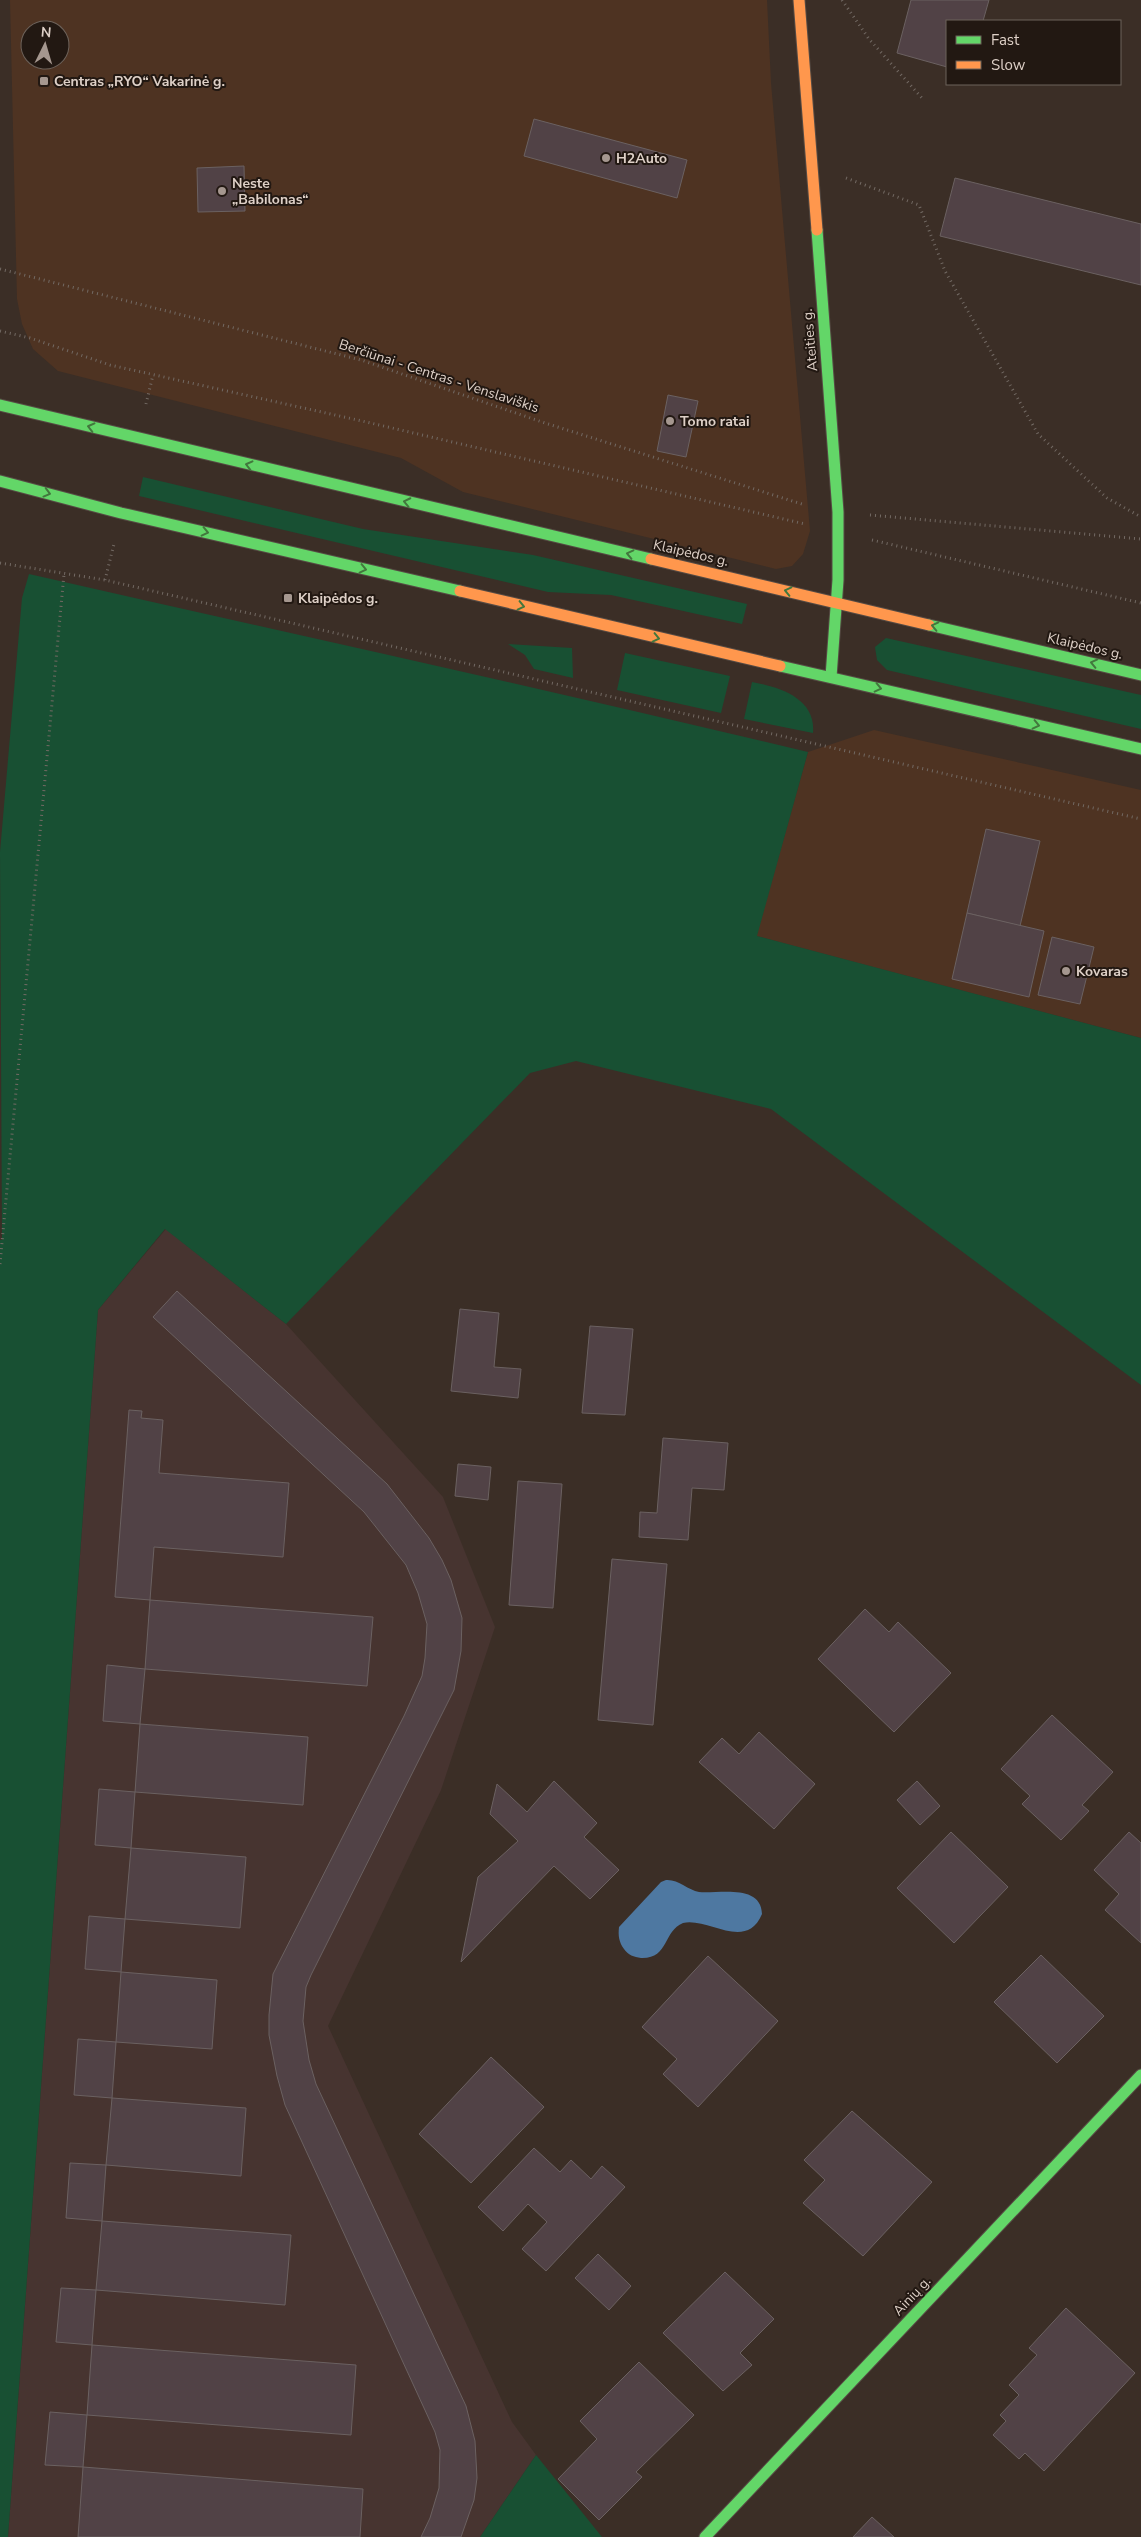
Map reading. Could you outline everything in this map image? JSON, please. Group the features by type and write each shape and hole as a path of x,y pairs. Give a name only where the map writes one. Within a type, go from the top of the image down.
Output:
{"main road":[{"name":"Ateities g.","path":"799,0 838,512 838,580 830,677"},
{"name":"Klaipėdos g.","path":"0,405 1141,675"},
{"path":"0,481 121,513 1141,749"},
{"name":"Ainių g.","path":"705,2537 1141,2075"}],"path":[{"path":"842,0 869,39 922,98"},
{"path":"840,176 919,206 945,271 1038,434 1106,498 1141,517"},
{"name":"Berčiūnai - Centras - Venslaviškis","path":"0,269 361,360 545,423 790,501 838,512 1141,539"},
{"path":"0,331 30,338 110,365 1141,603"},
{"path":"138,439 154,374"},
{"path":"105,580 121,513"},
{"path":"0,563 105,580 1141,819"},
{"path":"0,1264 64,574"}],"shaded area":[{"path":"10,0 767,0 771,83 810,531 803,554 792,566 776,569 463,492 401,458 58,371 33,349 22,324 17,299"},
{"path":"874,730 1141,790 1141,1038 756,936 808,752"},
{"path":"166,1229 286,1324 443,1497 495,1627 441,1790 328,2026 512,2422 536,2455 480,2537 8,2537 98,1310"}],"green space":[{"path":"143,477 363,529 533,555 747,604 742,624 611,595 548,592 139,496"},
{"path":"29,574 808,752 757,936 1141,1038 1141,1385 771,1109 576,1061 530,1073 286,1324 165,1229 98,1310 8,2537 0,2537 0,1240 2,1240 0,852 22,598"},
{"path":"886,638 1141,695 1141,729 887,670 877,660 875,647"},
{"path":"508,644 572,648 573,678 534,669 525,655"},
{"path":"625,653 730,676 721,713 617,690"},
{"path":"752,682 773,687 794,696 809,711 813,733 744,719"},
{"path":"536,2455 602,2537 480,2537"}],"water":[{"path":"666,1880 675,1881 699,1892 737,1892 747,1894 760,1904 762,1914 755,1925 746,1931 737,1932 693,1922 683,1923 672,1932 657,1954 641,1958 631,1955 621,1944 619,1927 661,1882"}],"building":[{"path":"911,0 989,0 983,20 946,20 946,67 897,53"},
{"name":"H2Auto","path":"534,119 687,160 677,198 524,156"},
{"path":"244,166 245,211 198,212 197,168"},
{"path":"955,178 1141,224 1141,285 940,236"},
{"path":"668,395 698,401 686,457 657,451"},
{"path":"986,829 1040,841 1020,926 967,913"},
{"name":"Kovaras","path":"967,913 1044,931 1029,997 952,979"},
{"name":"Kovaras","path":"1052,937 1094,947 1080,1004 1038,995"},
{"path":"177,1291 387,1484 429,1538 442,1560 451,1580 462,1618 461,1651 454,1690 311,1975 306,1987 303,2021 309,2060 316,2084 466,2406 475,2441 477,2478 474,2500 461,2537 421,2537 430,2518 439,2488 440,2450 435,2432 285,2105 269,2035 273,1974 404,1716 422,1676 427,1624 418,1593 406,1565 364,1512 153,1317"},
{"path":"460,1309 499,1313 494,1367 521,1369 518,1398 451,1391"},
{"path":"590,1326 633,1329 625,1415 582,1413"},
{"path":"129,1410 142,1411 141,1418 163,1420 159,1473 289,1483 283,1557 154,1547 150,1600 115,1597"},
{"path":"663,1438 728,1443 724,1490 692,1488 688,1540 639,1537 640,1512 657,1513"},
{"path":"458,1464 491,1467 488,1500 455,1496"},
{"path":"518,1481 562,1484 553,1608 509,1605"},
{"path":"612,1559 667,1564 653,1725 598,1720"},
{"path":"150,1600 373,1617 367,1686 145,1669"},
{"path":"865,1609 889,1632 898,1622 951,1673 894,1732 818,1659"},
{"path":"107,1665 145,1669 140,1724 103,1721"},
{"path":"1052,1715 1113,1772 1082,1805 1089,1811 1061,1840 1022,1804 1030,1796 1001,1769"},
{"path":"140,1724 308,1737 303,1805 135,1792"},
{"path":"759,1732 815,1784 774,1829 699,1762 722,1738 739,1754"},
{"path":"554,1781 597,1823 584,1837 619,1870 590,1899 554,1866 461,1962 478,1877 518,1841 490,1814 497,1784 527,1812"},
{"path":"917,1781 940,1806 920,1825 897,1800"},
{"path":"99,1789 135,1792 131,1848 95,1845"},
{"path":"951,1832 1008,1887 954,1943 897,1888"},
{"path":"1129,1832 1141,1843 1141,1943 1105,1910 1119,1894 1094,1870"},
{"path":"131,1848 246,1857 240,1928 125,1919"},
{"path":"89,1916 125,1919 121,1972 85,1969"},
{"path":"1041,1955 1104,2016 1057,2063 994,2002"},
{"path":"708,1956 778,2021 698,2107 663,2074 677,2059 642,2027"},
{"path":"121,1972 217,1980 212,2049 116,2042"},
{"path":"78,2039 116,2042 112,2098 74,2095"},
{"path":"491,2057 544,2107 471,2183 419,2134"},
{"path":"112,2098 246,2108 241,2176 106,2165"},
{"path":"852,2111 932,2182 863,2256 803,2203 825,2180 804,2160"},
{"path":"534,2148 560,2172 571,2160 591,2179 602,2166 625,2187 546,2271 522,2249 547,2222 528,2204 503,2231 478,2207"},
{"path":"70,2163 106,2165 102,2221 66,2218"},
{"path":"102,2221 291,2235 285,2305 96,2290"},
{"path":"598,2254 631,2286 609,2310 575,2278"},
{"path":"725,2272 774,2319 740,2353 752,2365 723,2391 663,2333"},
{"path":"61,2288 96,2290 92,2345 56,2342"},
{"path":"1066,2308 1135,2373 1044,2471 1025,2453 1019,2459 993,2435 1006,2421 1000,2415 1019,2395 1009,2385 1037,2355 1029,2348"},
{"path":"92,2345 356,2365 351,2435 87,2415"},
{"path":"639,2362 694,2415 636,2472 642,2477 599,2520 558,2479 597,2439 580,2421"},
{"path":"50,2412 87,2415 83,2467 45,2465"},
{"path":"83,2467 363,2489 360,2537 78,2537"},
{"path":"872,2517 894,2537 853,2537"}],"traffic: fast":[{"path":"817,230 838,512 838,580 831,677"},
{"path":"0,405 651,559"},
{"path":"0,481 121,513 460,591"},
{"path":"929,625 1141,675"},
{"path":"780,666 1141,749"},
{"path":"705,2537 1141,2075"}],"traffic: slow":[{"path":"799,0 817,230"},
{"path":"651,559 929,625"},
{"path":"460,591 780,666"}],"place":[{"name":"Centras „RYO“ Vakarinė g.","path":"44,81"},
{"name":"H2Auto","path":"606,158"},
{"name":"Neste „Babilonas“","path":"222,191"},
{"name":"Tomo ratai","path":"670,421"},
{"name":"Klaipėdos g.","path":"288,598"},
{"name":"Kovaras","path":"1066,971"}]}
